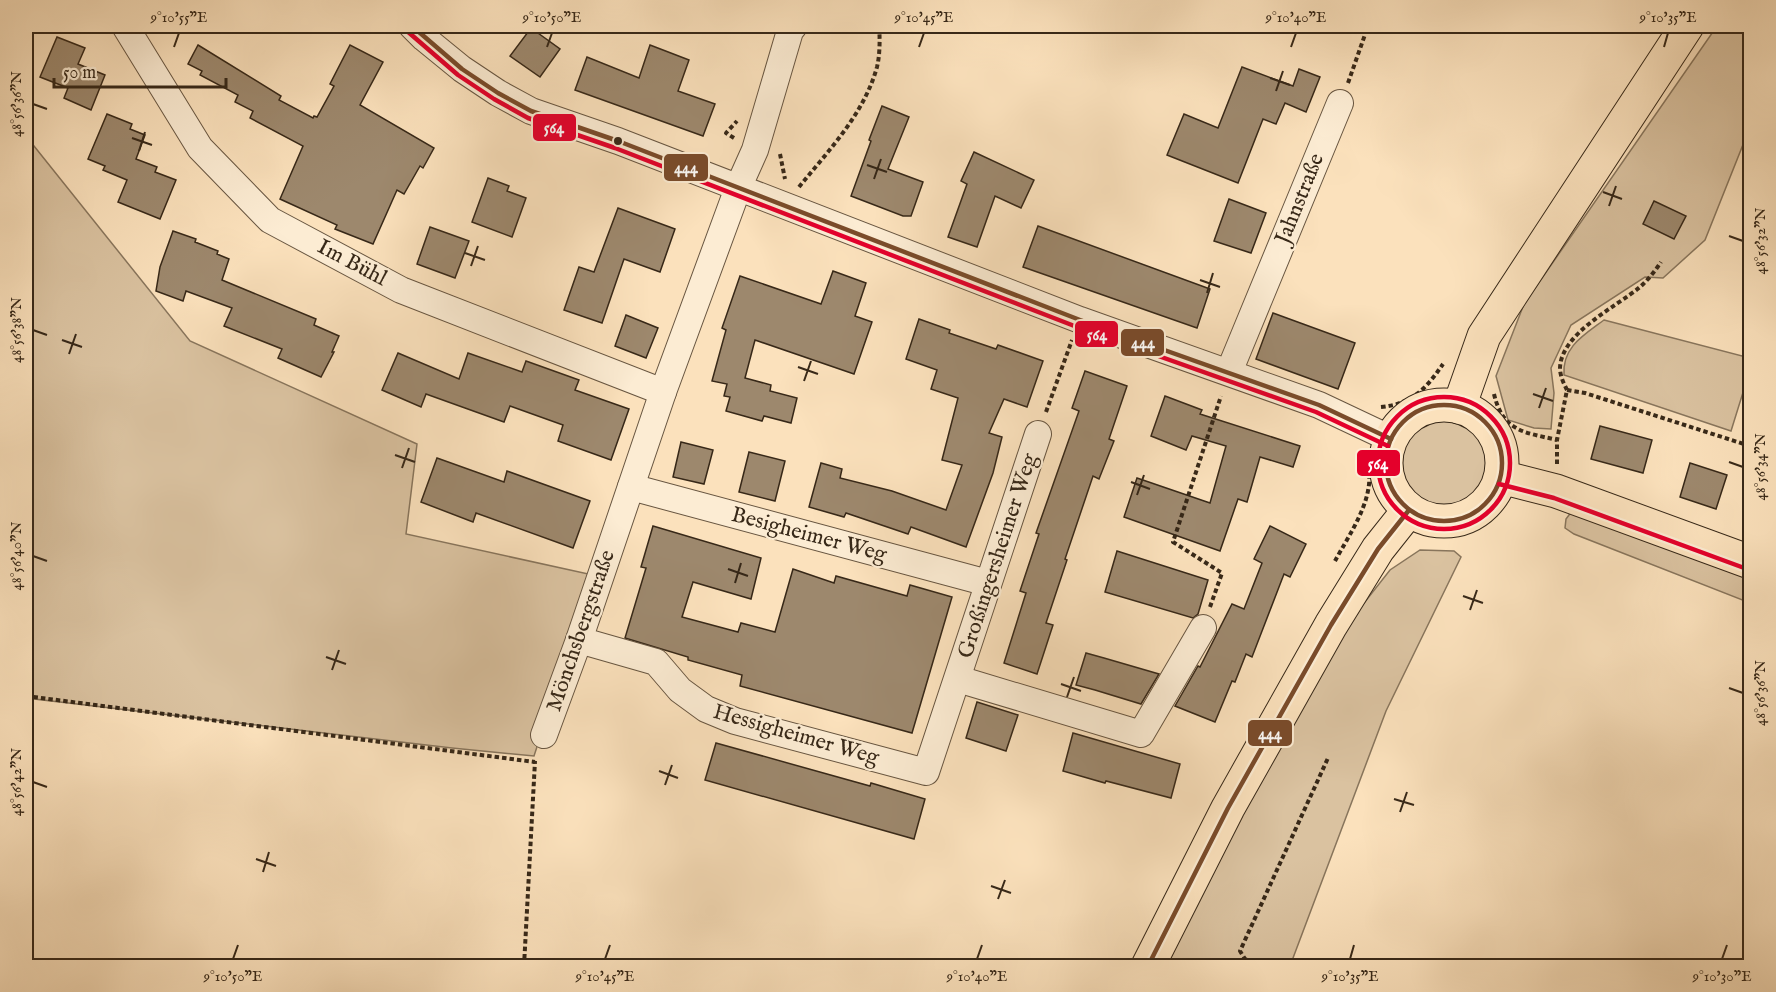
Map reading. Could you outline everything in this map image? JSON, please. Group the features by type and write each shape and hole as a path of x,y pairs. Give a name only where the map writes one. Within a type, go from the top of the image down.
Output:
{"main road":[{"path":"1452,380 1477,415 1494,433 1502,456 1501,477 1496,490 1485,505 1469,516 1445,522 1428,520 1409,510 1395,495 1389,482 1386,460 1377,433 1431,406 1452,380 1484,336 1687,26"},
{"path":"1501,477 1556,491 1750,562"},
{"path":"1148,966 1228,808 1331,625 1378,549 1409,510"}],"street":[{"name":"Im Bühl","path":"124,26 200,148 270,219 401,290 663,392"},
{"path":"412,26 462,69 531,111 618,141 738,188 788,199 1080,320 1319,405 1377,433"},
{"name":"Mönchsbergstraße","path":"544,735 579,640 663,392 738,188 755,150 790,31 794,26"},
{"name":"Jahnstraße","path":"1229,372 1340,103"},
{"name":"Großingersheimer Weg","path":"926,772 1038,434"},
{"name":"Besigheimer Weg","path":"631,487 988,584"},
{"name":"Großingersheimer Weg","path":"958,679 1141,734 1203,628"},
{"name":"Hessigheimer Weg","path":"579,640 656,662 688,697 706,709 735,721 926,772"}],"path":[{"path":"788,199 853,119 867,95 878,65 879,26"},
{"path":"1340,103 1368,26"},
{"path":"755,150 780,154 788,199"},
{"path":"1332,567 1366,504 1368,466 1364,454 1355,445 1377,433 1371,409 1410,400 1424,389 1452,380 1493,391 1497,410 1506,423 1524,432 1557,440 1567,390 1562,381 1560,368 1570,342 1585,327 1640,286 1653,274 1661,262"},
{"path":"1038,434 1080,320"},
{"path":"1203,628 1222,573 1173,542 1229,372"},
{"path":"1567,390 1585,393 1750,446"},
{"path":"26,696 535,762 524,966"},
{"path":"1260,966 1245,959 1240,951 1328,758"}],"shaded area":[{"path":"1717,26 1750,26 1750,127 1705,240 1663,278 1645,277 1571,325 1551,368 1554,393 1551,429 1534,428 1508,420 1496,376 1524,304"},
{"path":"26,136 190,341 417,444 406,534 593,575 534,756 26,698"},
{"path":"1604,320 1750,358 1750,370 1731,431 1564,375 1564,365 1571,349"},
{"path":"1446,419 1463,423 1478,432 1487,447 1491,464 1487,481 1478,496 1463,505 1446,509 1429,505 1414,496 1405,481 1401,464 1405,447 1414,432 1429,423"},
{"path":"1572,511 1750,575 1750,603 1574,534 1565,528 1566,519"},
{"path":"1420,550 1454,551 1461,557 1386,711 1290,966 1164,966 1230,834 1357,612 1390,570"}],"building":[{"path":"531,28 560,49 540,77 510,56"},
{"path":"57,37 85,48 78,64 105,75 91,110 64,98 68,88 40,77"},
{"path":"198,45 281,96 279,100 313,118 317,117 334,86 330,84 350,45 383,62 360,105 434,148 423,168 420,166 404,194 397,190 373,244 335,229 337,225 280,199 303,146 250,118 253,111 235,102 238,95 200,75 202,71 188,64"},
{"path":"650,45 689,60 678,91 715,104 703,136 575,90 587,57 639,78"},
{"path":"1242,67 1293,86 1299,69 1320,77 1306,112 1285,103 1276,124 1263,119 1238,183 1167,155 1184,114 1218,128"},
{"path":"882,106 909,117 888,169 923,182 911,216 903,216 851,196"},
{"path":"107,114 132,124 130,129 145,135 136,159 157,167 155,172 176,180 160,219 118,202 127,180 103,170 105,166 88,159"},
{"path":"974,152 1034,180 1021,208 995,196 977,247 948,237 967,184 961,181"},
{"path":"488,178 509,186 507,191 526,198 512,237 472,222"},
{"path":"1229,199 1266,213 1251,253 1214,241"},
{"path":"1654,201 1686,216 1674,239 1643,224"},
{"path":"618,208 675,229 660,272 624,259 602,323 564,310 579,267 594,272"},
{"path":"1038,226 1210,289 1197,328 1023,267"},
{"path":"430,227 469,241 455,278 417,264"},
{"path":"173,231 196,239 195,242 218,251 217,254 229,259 222,280 316,319 314,325 339,336 332,352 334,352 321,377 278,358 282,349 224,326 232,308 186,291 183,301 156,291 160,267"},
{"path":"833,271 866,283 855,316 872,322 854,374 755,340 745,378 771,385 770,391 797,398 791,423 764,416 762,421 726,411 730,397 724,396 727,384 712,381 726,330 722,328 740,276 821,304"},
{"path":"1273,313 1355,343 1338,389 1256,359"},
{"path":"626,315 658,328 646,358 615,346"},
{"path":"919,319 950,330 949,333 996,349 998,345 1043,361 1027,407 1004,399 989,433 1002,437 993,473 966,547 911,527 908,534 846,513 844,517 809,507 821,463 842,469 840,478 892,491 946,510 962,465 942,460 958,398 931,389 937,370 906,359"},
{"path":"398,353 459,379 468,353 522,372 526,361 579,380 575,390 629,409 611,460 558,441 563,425 510,406 504,422 426,394 421,407 382,390"},
{"path":"1085,371 1127,386 1109,439 1114,441 1099,479 1093,476 1065,559 1067,560 1046,623 1053,625 1037,674 1004,663 1026,593 1020,591 1039,534 1036,533 1079,411 1072,408"},
{"path":"1165,396 1202,410 1200,414 1300,446 1293,467 1260,457 1247,502 1238,499 1220,551 1124,517 1137,478 1210,503 1226,446 1192,436 1186,450 1151,436"},
{"path":"1600,426 1652,440 1643,473 1591,459"},
{"path":"681,442 713,450 704,484 673,477"},
{"path":"749,452 785,461 775,501 739,492"},
{"path":"437,458 504,482 507,471 590,501 573,548 476,513 473,522 421,502"},
{"path":"1690,463 1727,475 1716,509 1680,497"},
{"path":"653,526 761,558 751,599 693,582 682,617 738,632 741,623 775,632 793,569 834,583 836,576 907,596 910,585 952,597 912,733 740,686 742,675 688,660 688,657 625,638 646,568 641,567"},
{"path":"1270,526 1306,544 1290,577 1284,574 1252,657 1246,654 1215,722 1175,706 1198,666 1200,667 1232,604 1244,609 1262,563 1254,559"},
{"path":"1117,551 1208,580 1198,614 1193,618 1105,592"},
{"path":"1086,653 1159,674 1141,704 1076,685"},
{"path":"977,702 1018,715 1006,751 966,738"},
{"path":"1073,733 1180,764 1171,798 1063,771"},
{"path":"716,743 925,799 914,839 705,780"}],"transit line":[{"name":"444","path":"412,26 462,69 531,111 618,141 1080,320 1319,405 1391,439"},
{"name":"564","path":"407,31 458,75 528,118 615,148 1077,327 1316,412 1388,446"},
{"name":"564","path":"1444,397 1469,402 1490,417 1505,438 1510,463 1505,488 1490,509 1469,524 1444,529 1419,524 1398,509 1383,488 1378,463 1383,438 1398,417 1419,402 1444,397"},
{"name":"444","path":"1444,405 1466,409 1485,422 1498,441 1502,463 1498,485 1485,504 1466,517 1444,521 1422,517 1403,504 1390,485 1386,463 1390,441 1403,422 1422,409 1444,405"},
{"name":"564","path":"1499,484 1554,498 1747,569"},
{"name":"444","path":"1148,966 1228,808 1331,625 1378,549 1409,510"}]}
